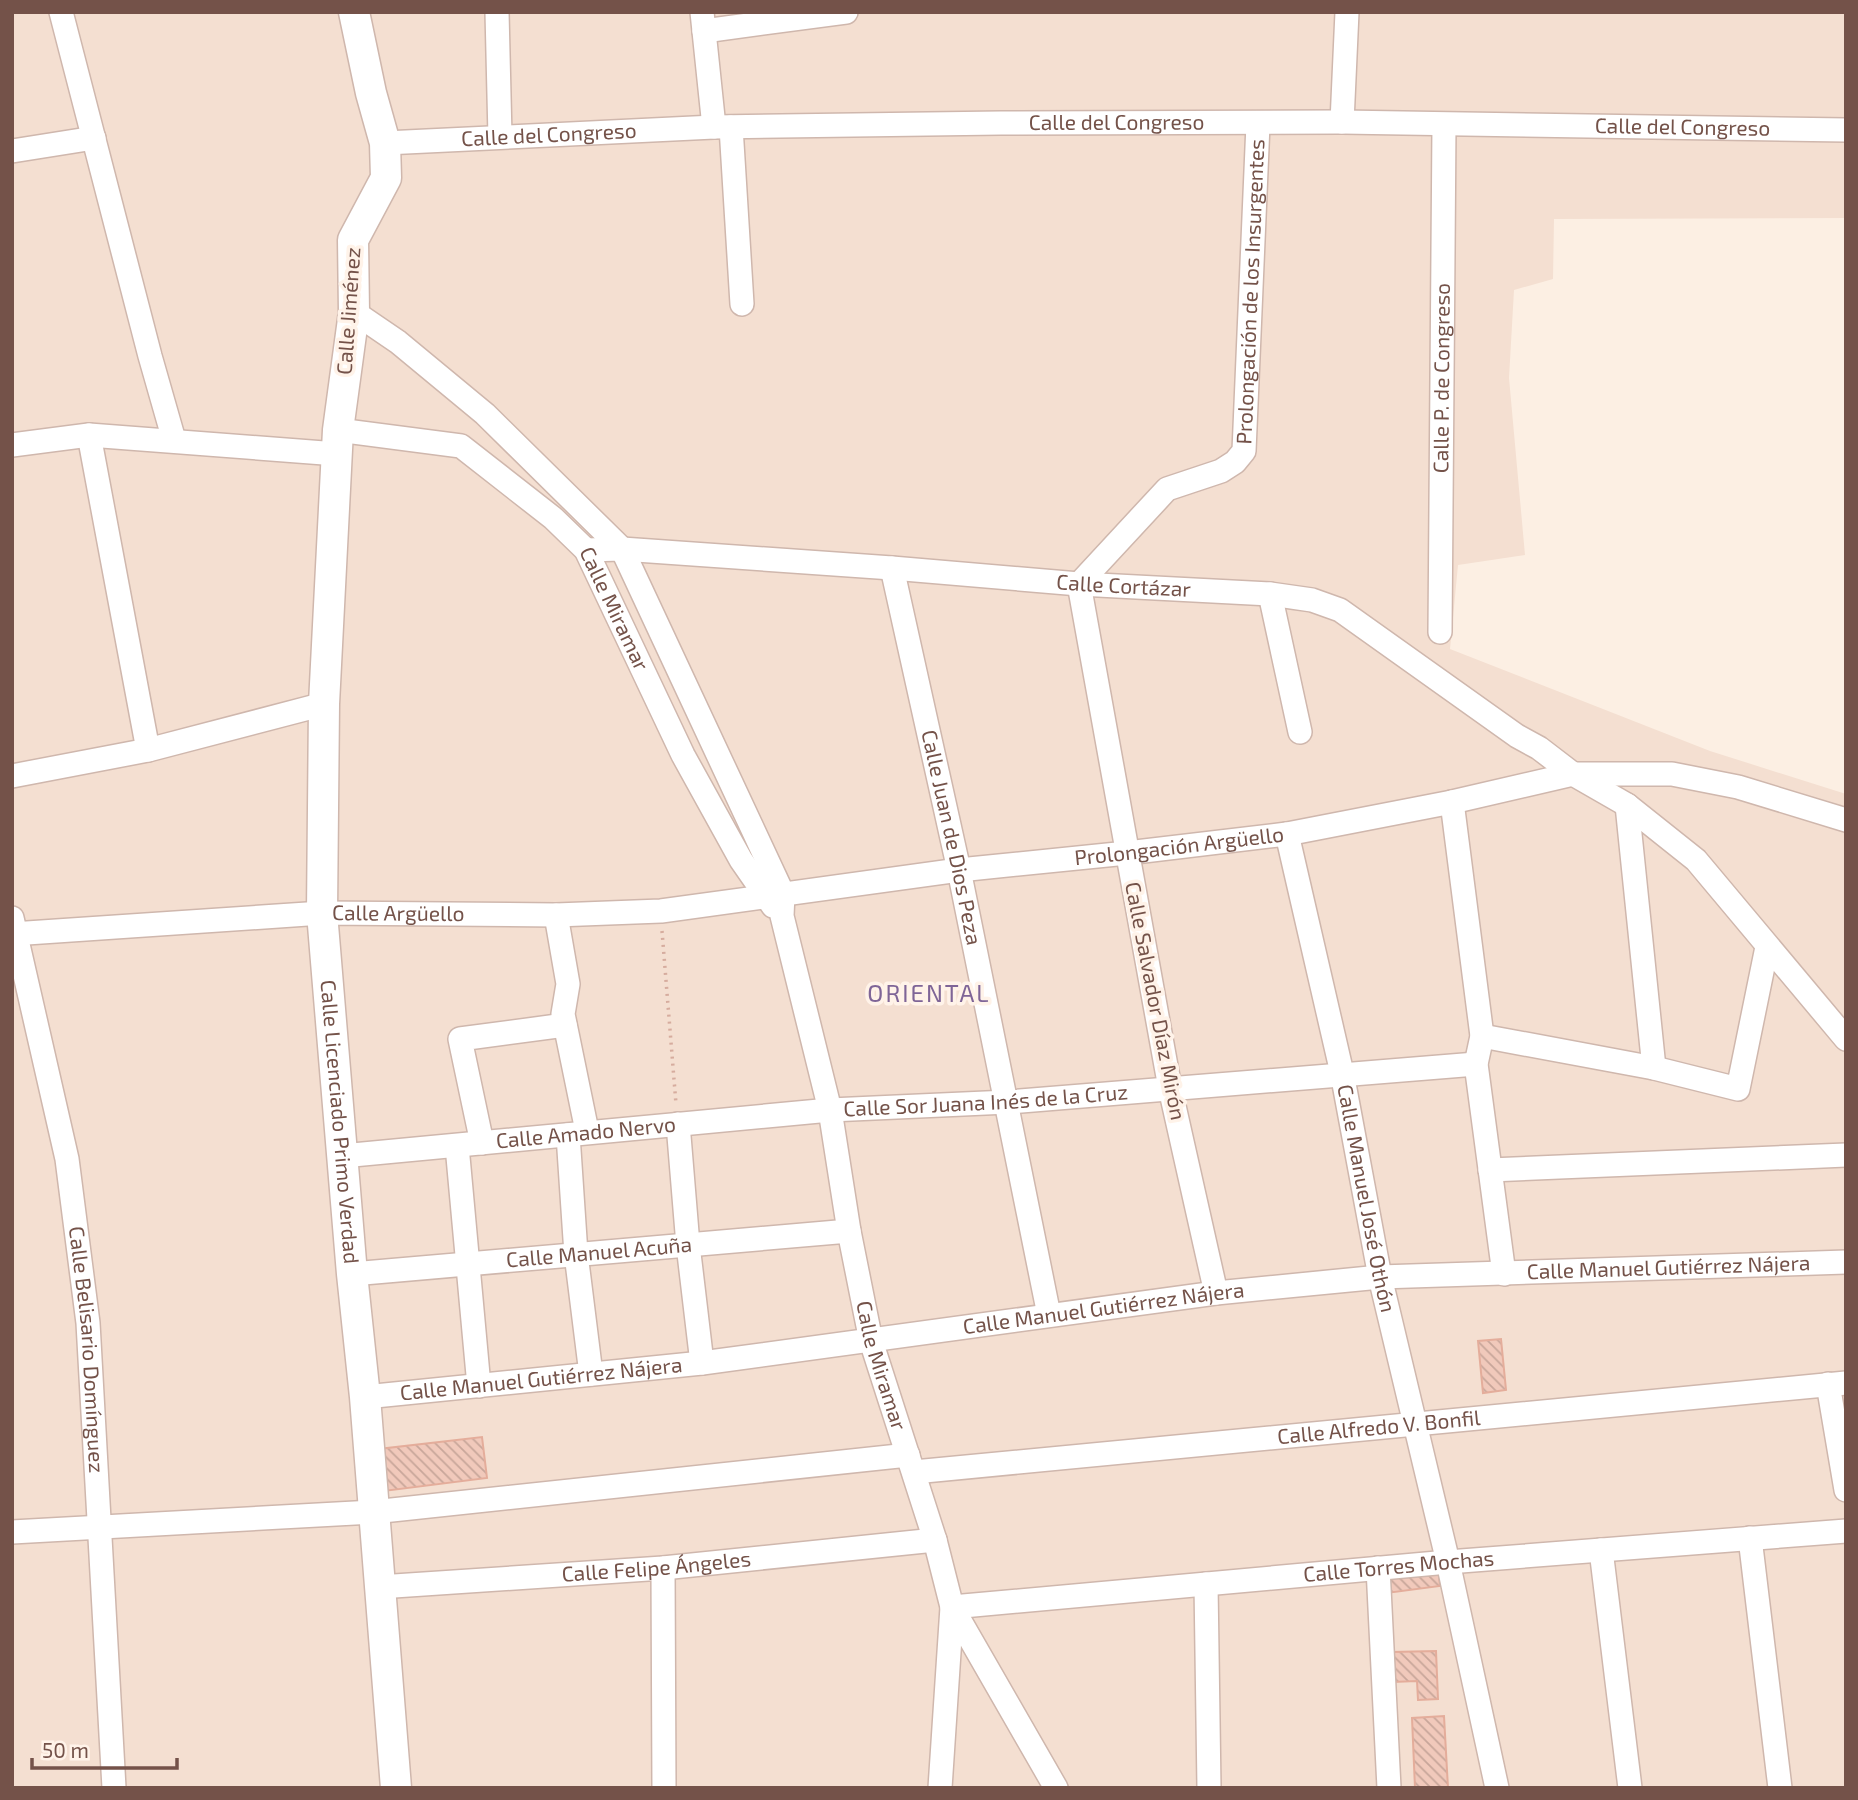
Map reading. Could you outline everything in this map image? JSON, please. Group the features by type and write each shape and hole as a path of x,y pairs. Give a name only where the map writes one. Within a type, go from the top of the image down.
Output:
{"street":[{"path":"61,12 174,440"},
{"name":"Calle Jiménez","path":"338,442 354,312 354,240 386,178 385,143 371,93 354,12"},
{"path":"497,12 500,137"},
{"path":"742,304 722,127 703,22 846,12"},
{"path":"1342,122 1347,12"},
{"name":"Calle del Congreso","path":"385,143 722,127 1001,123 1342,122 1846,130"},
{"name":"Prolongación de los Insurgentes","path":"1079,584 1167,489 1221,471 1235,462 1244,451 1258,124"},
{"name":"Calle P. de Congreso","path":"1440,632 1444,125"},
{"path":"12,151 94,138"},
{"path":"354,312 398,342 485,414 622,549"},
{"path":"89,435 148,750"},
{"name":"Calle Miramar","path":"12,444 89,435 174,440 461,446 552,518 586,550 683,755 741,860 777,902"},
{"name":"Calle Licenciado Primo Verdad","path":"338,442 324,704 322,913 396,1788"},
{"name":"Calle Miramar","path":"622,549 777,902 830,1111 870,1341 935,1540 951,1607 1056,1788"},
{"name":"Calle Cortázar","path":"586,550 622,549 1079,584 1270,594 1312,600 1340,610 1573,774 1628,805 1696,860 1846,1039"},
{"name":"Calle Juan de Dios Peza","path":"892,568 1008,1102 1049,1315"},
{"name":"Calle Salvador Díaz Mirón","path":"1079,584 1170,1088 1216,1293"},
{"path":"1270,594 1300,732"},
{"path":"12,776 148,750 324,704"},
{"name":"Prolongación Argüello","path":"777,902 959,870 1287,834 1452,802 1573,774 1672,774 1738,787 1846,820"},
{"path":"1452,802 1482,1036 1476,1064 1504,1274"},
{"path":"1628,805 1654,1068"},
{"name":"Calle Manuel José Othón","path":"1287,834 1342,1073 1380,1277 1448,1562 1497,1788"},
{"name":"Calle Argüello","path":"14,929 322,913 556,915 661,911 777,902"},
{"path":"556,915 568,984 563,1014 577,1133 576,1254 591,1374"},
{"name":"Calle Belisario Domínguez","path":"14,929 68,1172 88,1323 114,1788"},
{"path":"1482,1036 1654,1068 1738,1089 1767,947"},
{"path":"482,1143 460,1039 565,1025"},
{"name":"Calle Sor Juana Inés de la Cruz","path":"830,1111 1008,1102 1476,1064"},
{"name":"Calle Amado Nervo","path":"342,1156 830,1111"},
{"path":"678,1125 702,1363"},
{"path":"457,1146 479,1386"},
{"path":"1490,1170 1846,1154"},
{"name":"Calle Manuel Acuña","path":"352,1274 849,1231"},
{"name":"Calle Manuel Gutiérrez Nájera","path":"365,1397 702,1363 1216,1293 1380,1277 1846,1262"},
{"path":"1837,1383 1846,1490"},
{"name":"Calle Alfredo V. Bonfil","path":"911,1463 1415,1424 1837,1383"},
{"path":"12,1532 373,1512 911,1463"},
{"name":"Calle Torres Mochas","path":"951,1607 1448,1562 1846,1531"},
{"path":"1750,1538 1780,1788"},
{"name":"Calle Felipe Ángeles","path":"379,1587 663,1567 935,1540"},
{"path":"1601,1550 1630,1788"},
{"path":"663,1567 664,1788"},
{"path":"1378,1568 1389,1788"},
{"path":"1206,1584 1209,1788"},
{"path":"940,1788 951,1607"}],"path":[{"path":"661,911 678,1125"}],"shaded area":[{"path":"12,12 1846,12 1846,218 1554,219 1553,279 1514,290 1509,378 1525,555 1458,565 1450,649 1710,751 1846,794 1846,1788 12,1788"}],"building":[{"path":"1501,1339 1506,1390 1483,1393 1478,1341"},
{"path":"482,1437 487,1478 384,1491 379,1449"},
{"path":"1438,1566 1440,1586 1387,1593 1384,1572"},
{"path":"1436,1651 1438,1699 1418,1700 1417,1681 1393,1682 1392,1652"},
{"path":"1444,1716 1448,1788 1415,1788 1412,1718"}],"district":[{"name":"ORIENTAL","path":"929,994"}]}
